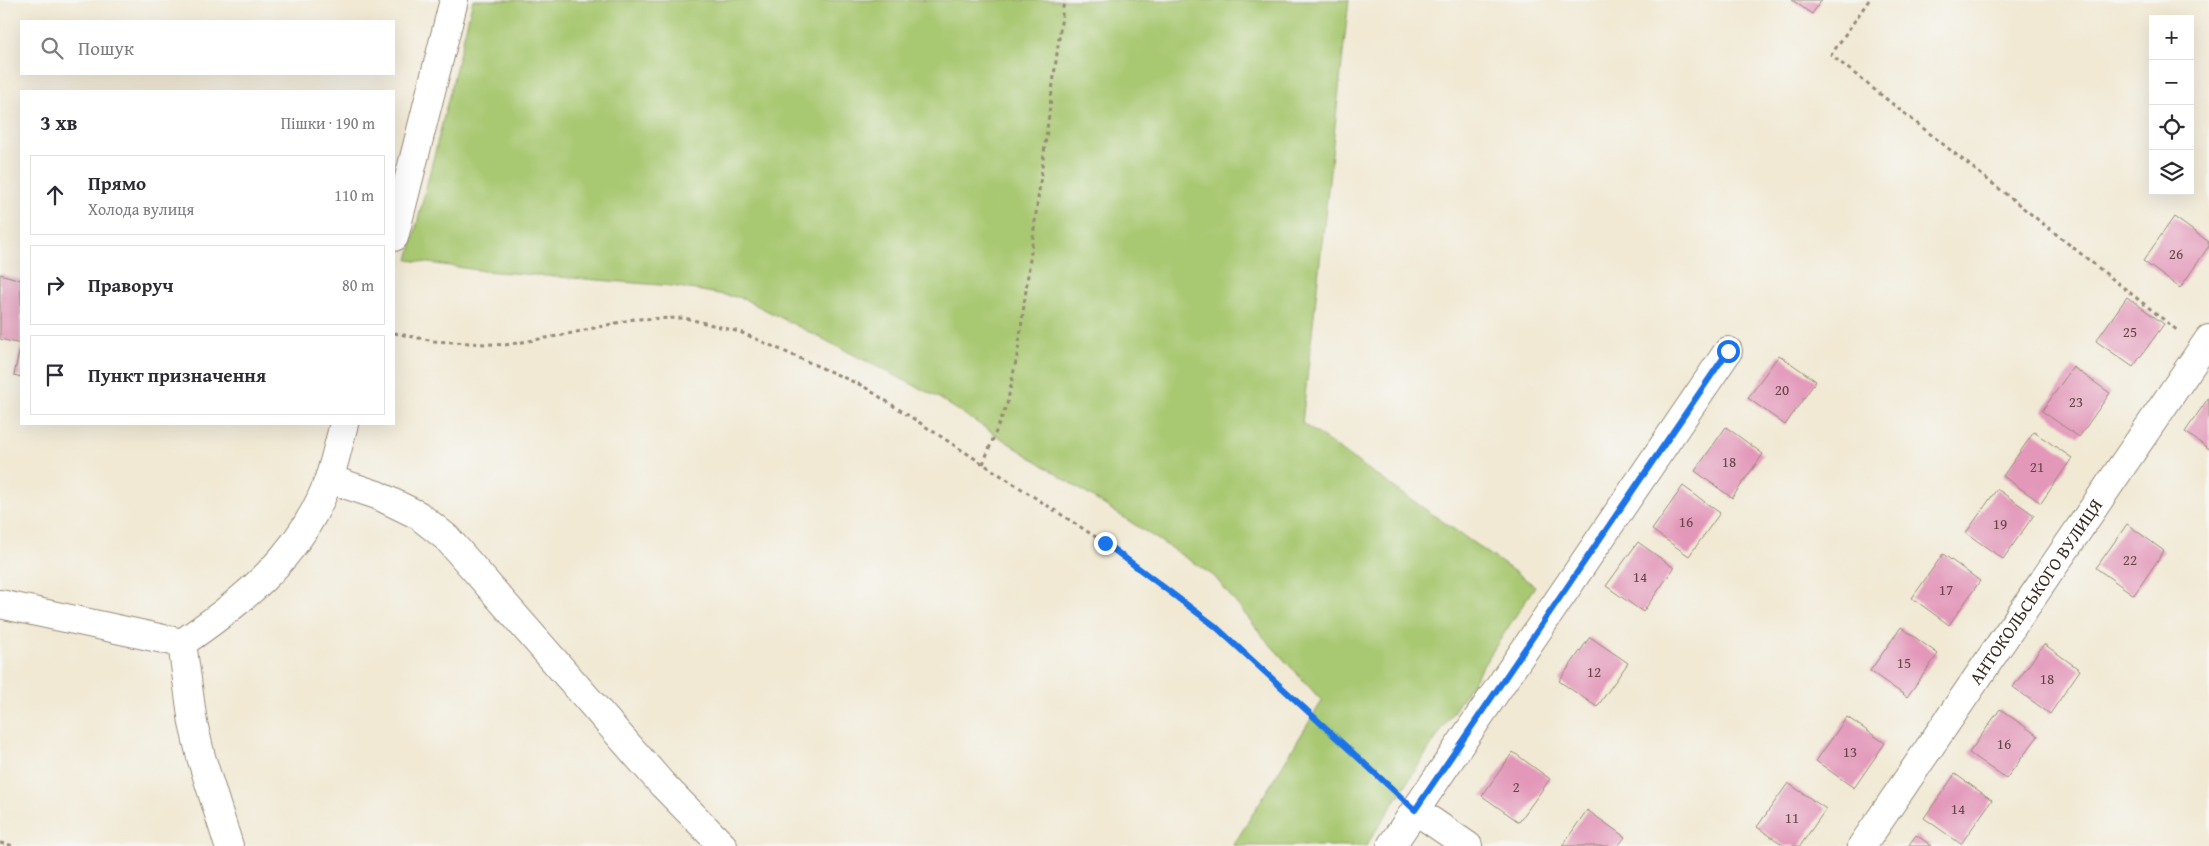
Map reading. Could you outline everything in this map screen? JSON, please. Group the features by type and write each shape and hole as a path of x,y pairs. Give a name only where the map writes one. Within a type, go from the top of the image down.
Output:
{"street":[{"path":"395,233 454,0"},
{"name":"АНТОКОЛЬСЬКОГО ВУЛИЦЯ","path":"1862,846 2207,348"},
{"path":"1391,846 1728,351"},
{"path":"0,604 182,643 219,618 265,579 289,551 313,514 329,479 344,425"},
{"path":"329,479 377,495 418,514 447,538 662,784 724,846"},
{"path":"182,643 193,723 201,757 229,846"},
{"path":"1415,810 1468,846"}],"path":[{"path":"983,464 1007,404 1018,351 1064,0"},
{"path":"1869,0 1831,55 2207,348"},
{"path":"395,333 434,341 505,345 634,319 685,318 740,332 863,386 1105,543 1215,626 1415,810"},
{"path":"0,843 14,846"}],"green space":[{"path":"473,0 1349,0 1302,423 1535,586 1366,846 1233,846 1322,701 1266,640 1214,576 939,398 742,298 672,286 485,271 408,260"}],"building":[{"path":"1792,0 1822,0 1812,14"},
{"path":"2174,217 2209,242 2209,246 2180,288 2143,261"},
{"path":"0,274 20,280 20,344 0,339"},
{"path":"2127,297 2164,324 2133,367 2096,341"},
{"path":"20,348 20,377 14,375"},
{"path":"1779,355 1816,381 1785,425 1748,398"},
{"path":"2073,367 2110,393 2079,437 2042,411"},
{"path":"2209,397 2209,449 2185,432"},
{"path":"1726,427 1763,454 1732,498 1695,471"},
{"path":"2034,432 2072,458 2041,503 2003,476"},
{"path":"1683,486 1720,513 1689,556 1652,530"},
{"path":"1997,489 2034,515 2003,559 1966,533"},
{"path":"2127,524 2164,551 2134,595 2096,568"},
{"path":"1638,542 1674,568 1643,612 1606,586"},
{"path":"1943,554 1980,581 1949,625 1912,598"},
{"path":"1901,627 1938,654 1907,697 1870,671"},
{"path":"1590,637 1628,663 1597,707 1559,681"},
{"path":"2044,644 2080,670 2050,714 2013,687"},
{"path":"2000,709 2038,736 2006,779 1969,753"},
{"path":"1847,717 1885,743 1854,788 1816,761"},
{"path":"1513,752 1550,779 1519,822 1482,796"},
{"path":"1955,774 1992,800 1961,844 1924,818"},
{"path":"1788,783 1826,809 1800,846 1785,846 1757,827"},
{"path":"1587,810 1625,837 1618,846 1562,846"},
{"path":"1916,835 1932,846 1908,846"}],"route":[{"path":"1105,543 1215,626 1415,810 1728,351"}]}
